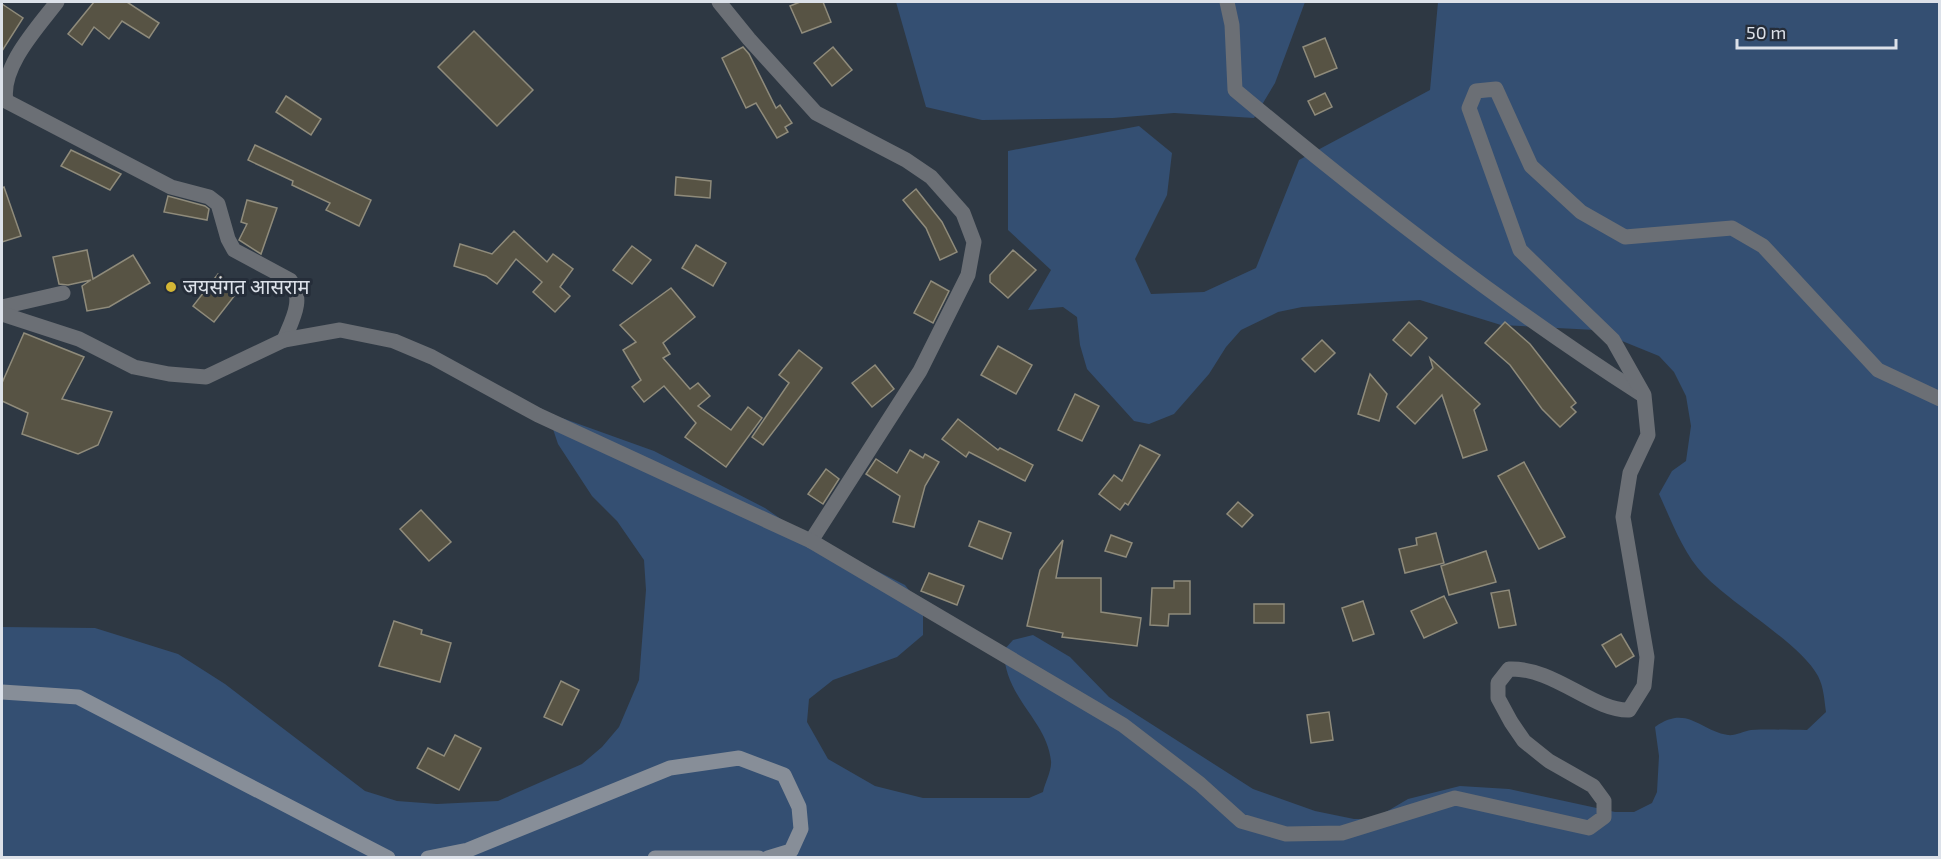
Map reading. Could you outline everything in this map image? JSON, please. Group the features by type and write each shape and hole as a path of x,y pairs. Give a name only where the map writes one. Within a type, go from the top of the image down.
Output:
{"main road":[{"path":"2,692 78,697 388,858"},
{"path":"428,858 468,850 670,768 739,758 784,776 799,807 801,829 791,851 768,858"},
{"path":"655,858 759,858"}],"street":[{"path":"57,2 11,62 3,92 6,101 171,187 209,197 218,204 228,239 234,250 290,280 297,288 299,300 284,340"},
{"path":"719,2 816,113 906,160 931,177 963,213 974,242 968,275 920,371 811,541"},
{"path":"1227,2 1232,25 1235,90 1364,196 1428,244 1568,347 1644,395"},
{"path":"2,314 78,339 134,366 169,374 206,377 284,340 339,330 394,341 432,357 538,415 811,541 1123,725 1200,784 1241,821 1286,834 1342,833 1455,798 1589,828 1604,817 1604,801 1593,786 1549,761 1524,741 1498,698 1498,683 1509,669 1524,668 1560,681 1618,710 1629,710 1638,700 1644,686 1647,657 1623,517 1630,472 1648,435 1644,395 1612,340 1520,250 1469,108 1476,91 1496,89 1531,166 1581,212 1625,237 1732,228 1763,246 1878,370 1940,399"},
{"path":"2,307 63,292"}],"shaded area":[{"path":"896,2 1305,2 1275,83 1254,118 1174,113 1113,118 982,120 926,107"},
{"path":"1438,2 1939,2 1939,857 2,858 2,627 95,628 178,654 225,684 365,791 397,801 437,804 498,801 582,764 602,747 619,727 639,680 646,590 644,560 617,521 592,496 558,444 553,429 562,418 654,451 765,508 801,533 905,585 923,608 923,635 897,657 833,680 809,699 807,722 828,759 875,786 923,798 1029,798 1043,792 1051,765 1048,746 1011,682 1004,650 1013,640 1033,635 1070,657 1109,697 1253,789 1315,811 1354,819 1374,819 1408,799 1460,786 1509,789 1615,812 1634,812 1652,803 1657,792 1659,756 1655,727 1666,721 1685,718 1718,733 1728,735 1751,730 1807,730 1826,712 1823,689 1818,676 1797,651 1704,575 1684,547 1659,494 1672,471 1686,461 1691,426 1686,396 1674,372 1659,356 1595,330 1501,325 1420,300 1302,307 1278,312 1241,330 1226,347 1209,374 1174,414 1149,424 1134,421 1087,369 1080,345 1077,317 1063,307 1028,310 1051,270 1008,230 1008,151 1139,126 1172,153 1167,195 1135,259 1151,294 1204,292 1256,268 1299,160 1430,90"}],"building":[{"path":"94,2 127,2 159,23 149,38 122,21 109,39 94,27 82,45 68,34"},
{"path":"800,2 823,2 831,22 802,33 790,6"},
{"path":"2,4 23,18 2,51"},
{"path":"474,31 533,90 497,126 438,67"},
{"path":"1325,38 1337,68 1315,77 1303,47"},
{"path":"743,47 749,54 776,108 780,105 792,123 785,127 788,132 777,138 756,103 746,108 722,58"},
{"path":"833,47 852,70 832,86 814,63"},
{"path":"1325,93 1332,107 1315,115 1308,101"},
{"path":"286,96 321,119 311,135 276,112"},
{"path":"255,145 371,200 359,226 326,210 330,203 292,185 293,181 248,160"},
{"path":"71,150 121,174 110,190 61,166"},
{"path":"676,177 711,181 710,198 675,195"},
{"path":"4,187 21,236 2,242 2,188"},
{"path":"916,189 942,222 957,252 940,260 926,228 903,200"},
{"path":"168,196 205,206 209,209 207,220 164,212"},
{"path":"247,200 277,208 261,254 239,240 247,224 241,222"},
{"path":"514,231 547,262 553,254 573,269 560,287 570,296 555,312 533,292 542,282 516,259 497,284 486,276 454,266 460,244 492,254"},
{"path":"696,245 726,263 713,286 682,268"},
{"path":"632,246 651,260 632,284 613,270"},
{"path":"87,250 93,279 133,255 150,283 109,307 87,311 82,286 91,280 68,285 59,284 53,257"},
{"path":"1013,250 1036,270 1008,298 990,282 990,275"},
{"path":"218,274 239,290 214,322 193,306"},
{"path":"931,281 949,291 933,323 914,313"},
{"path":"671,288 695,317 663,343 670,354 663,358 690,389 698,383 710,396 698,406 731,430 748,407 762,418 726,467 685,437 696,423 664,386 644,402 632,387 641,380 623,350 636,342 620,325"},
{"path":"1409,322 1427,338 1411,356 1393,340"},
{"path":"1505,322 1530,344 1576,403 1571,407 1576,412 1560,427 1542,409 1510,365 1485,343"},
{"path":"24,333 84,357 62,399 112,412 98,445 78,454 22,434 28,413 2,401 2,383"},
{"path":"1322,340 1335,353 1315,372 1302,359"},
{"path":"998,346 1032,365 1016,394 981,375"},
{"path":"799,350 822,368 763,445 752,437 789,383 779,375"},
{"path":"1430,358 1480,404 1474,410 1487,450 1463,458 1442,395 1415,424 1397,407 1433,368"},
{"path":"875,365 894,389 872,407 852,383"},
{"path":"1370,374 1387,394 1379,421 1358,414"},
{"path":"1075,394 1099,406 1082,441 1058,430"},
{"path":"958,419 998,450 1000,448 1033,465 1025,481 969,452 966,457 942,439"},
{"path":"1140,445 1160,455 1128,505 1125,503 1120,510 1099,494 1114,475 1122,481"},
{"path":"910,450 923,458 925,454 939,462 925,486 914,527 893,522 900,496 866,474 876,459 897,473"},
{"path":"1524,462 1565,537 1539,549 1498,476"},
{"path":"826,469 839,479 823,504 808,494"},
{"path":"1238,502 1253,515 1242,527 1227,514"},
{"path":"421,510 451,542 429,561 400,529"},
{"path":"979,521 1011,533 1002,559 969,546"},
{"path":"1436,533 1444,563 1405,573 1399,549 1417,545 1416,538"},
{"path":"1111,535 1132,543 1126,557 1105,551"},
{"path":"1063,540 1056,578 1101,578 1101,612 1141,618 1137,646 1062,637 1063,633 1027,626 1040,570"},
{"path":"1486,551 1496,582 1449,595 1441,566"},
{"path":"929,573 964,586 957,605 921,591"},
{"path":"1174,581 1190,581 1190,614 1169,614 1168,626 1150,625 1152,588 1174,588"},
{"path":"1509,590 1516,625 1499,628 1491,593"},
{"path":"1444,596 1457,623 1424,638 1411,611"},
{"path":"1363,601 1374,634 1353,641 1342,608"},
{"path":"1254,604 1284,604 1284,623 1254,623"},
{"path":"394,621 422,630 421,634 451,643 440,682 379,666"},
{"path":"1621,634 1634,656 1616,667 1602,645"},
{"path":"561,681 579,690 562,725 544,717"},
{"path":"1329,712 1333,740 1311,743 1307,715"},
{"path":"455,735 481,748 459,790 417,768 428,748 444,756"}],"place":[{"name":"जयसंगत आसराम","path":"171,287"}]}
